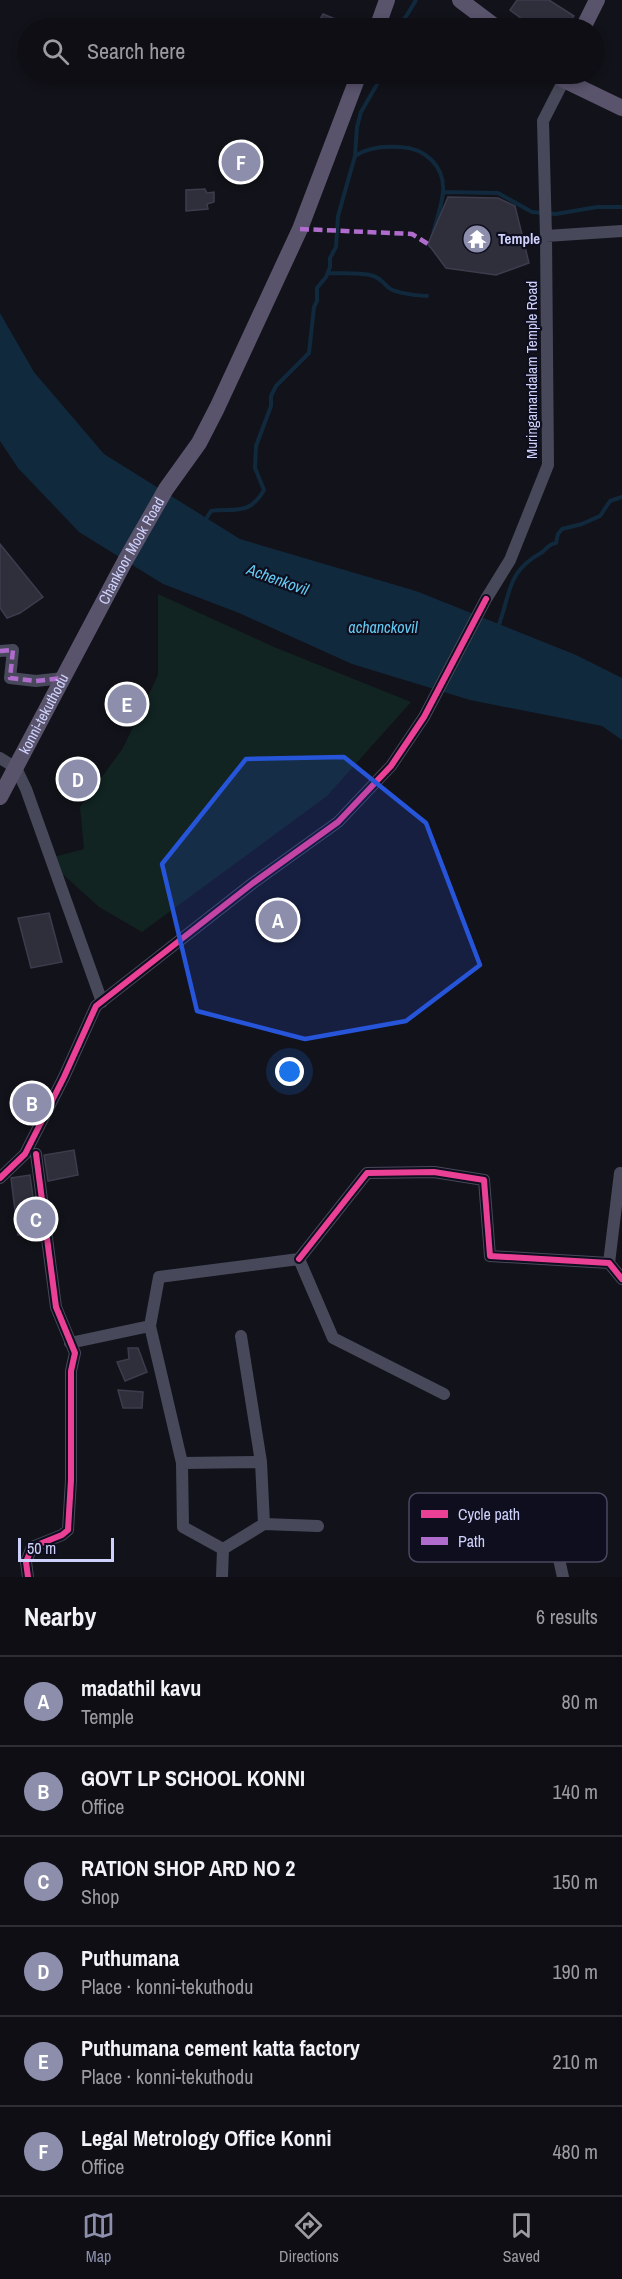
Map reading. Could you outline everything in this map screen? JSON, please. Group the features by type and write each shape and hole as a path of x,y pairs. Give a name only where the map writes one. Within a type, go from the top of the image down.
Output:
{"main road":[{"path":"381,18 387,0"},
{"path":"460,0 484,18"},
{"path":"588,18 597,0"},
{"name":"Chankoor Mook Road","path":"67,670 166,489 199,443 300,229 354,84"},
{"path":"577,84 622,108"},
{"name":"konni-tekuthodu","path":"0,797 67,670"}],"street":[{"name":"Muringamandalam Temple Road","path":"0,1178 25,1154 64,1077 96,1006 253,883 338,822 391,766 424,717 486,599 510,560 548,465 543,121 559,84"},
{"path":"546,236 622,231"},
{"path":"0,651 13,650 10,678 36,681 67,670"},
{"path":"0,758 15,768 26,789 102,1002"},
{"path":"28,1577 26,1562 32,1547 62,1535 68,1530 70,1521 71,1371 75,1353 56,1307 52,1287 36,1154"},
{"path":"223,1549 183,1527 182,1463 150,1326 159,1277 299,1259 367,1173 434,1172 484,1180 490,1256 609,1263"},
{"path":"620,1173 609,1263 622,1279"},
{"path":"299,1259 333,1338 444,1394"},
{"path":"70,1343 150,1326"},
{"path":"241,1336 261,1462 264,1524"},
{"path":"182,1463 261,1462"},
{"path":"223,1549 264,1524 318,1526"},
{"path":"222,1577 223,1549"},
{"path":"560,1562 563,1577"}],"highlighted area":[{"path":"344,757 426,823 480,965 406,1021 305,1039 197,1011 162,864 246,759"}],"green space":[{"path":"158,594 274,647 411,702 327,796 142,932 99,907 46,859 84,849 80,807 123,748 158,675"}],"water":[{"name":"achanckovil","path":"0,313 34,372 104,454 240,539 416,591 576,655 622,678 622,740 602,726 470,700 352,664 239,613 163,584 79,532 18,468 0,441"}],"building":[{"path":"517,0 549,0 574,16 572,18 521,18 510,10"},
{"path":"323,14 333,18 321,18"},
{"path":"252,147 257,175 231,181 226,149"},
{"path":"205,189 207,193 214,192 214,202 207,204 208,209 186,211 186,190"},
{"name":"Temple","path":"448,197 498,198 515,206 529,263 496,275 446,268 428,244"},
{"path":"0,544 43,597 20,613 7,618 0,608"},
{"path":"128,691 140,701 127,718 113,707"},
{"path":"85,761 97,787 69,797 60,771"},
{"path":"49,913 62,962 31,968 18,918"},
{"path":"74,1150 78,1175 48,1181 44,1155"},
{"path":"30,1175 38,1233 18,1235 11,1178"},
{"path":"128,1348 138,1348 147,1372 125,1381 117,1362 129,1359"},
{"path":"118,1390 143,1392 142,1408 123,1408"}],"waterway":[{"path":"405,18 416,0"},
{"path":"355,156 357,127 361,112 377,84"},
{"path":"204,522 211,511 241,509 253,504 264,490 255,468 256,446 276,386 309,353 317,288 326,277 330,267 330,258 336,247 338,216 355,156 377,148 400,147 418,151 432,160 441,174 443,192 430,246"},
{"path":"443,192 498,193 532,212 556,214 597,207 622,207"},
{"path":"328,273 370,275 392,290 427,296"},
{"path":"498,627 511,585 521,568 556,543 562,529 600,516 610,501 622,497"}],"marked path":[{"path":"300,229 412,234 428,244"},
{"path":"0,651 13,650 10,678 36,681 63,678"}],"cycle path":[{"path":"0,1178 25,1154 64,1077 96,1006 253,883 338,822 391,766 424,717 486,599"},
{"path":"28,1577 26,1562 32,1547 62,1535 68,1530 71,1480 71,1371 75,1353 56,1307 36,1154"},
{"path":"299,1259 367,1173 434,1172 484,1180 490,1256 609,1263 622,1279"}],"place":[{"name":"Legal Metrology Office Konni","path":"241,162"},
{"name":"Temple","path":"477,239"},
{"name":"Puthumana cement katta factory","path":"127,704"},
{"name":"Puthumana","path":"78,779"},
{"name":"madathil kavu","path":"278,920"},
{"name":"GOVT LP SCHOOL KONNI","path":"32,1103"},
{"name":"RATION SHOP ARD NO 2","path":"36,1219"}],"water label":[{"name":"Achenkovil","path":"278,579"}]}
